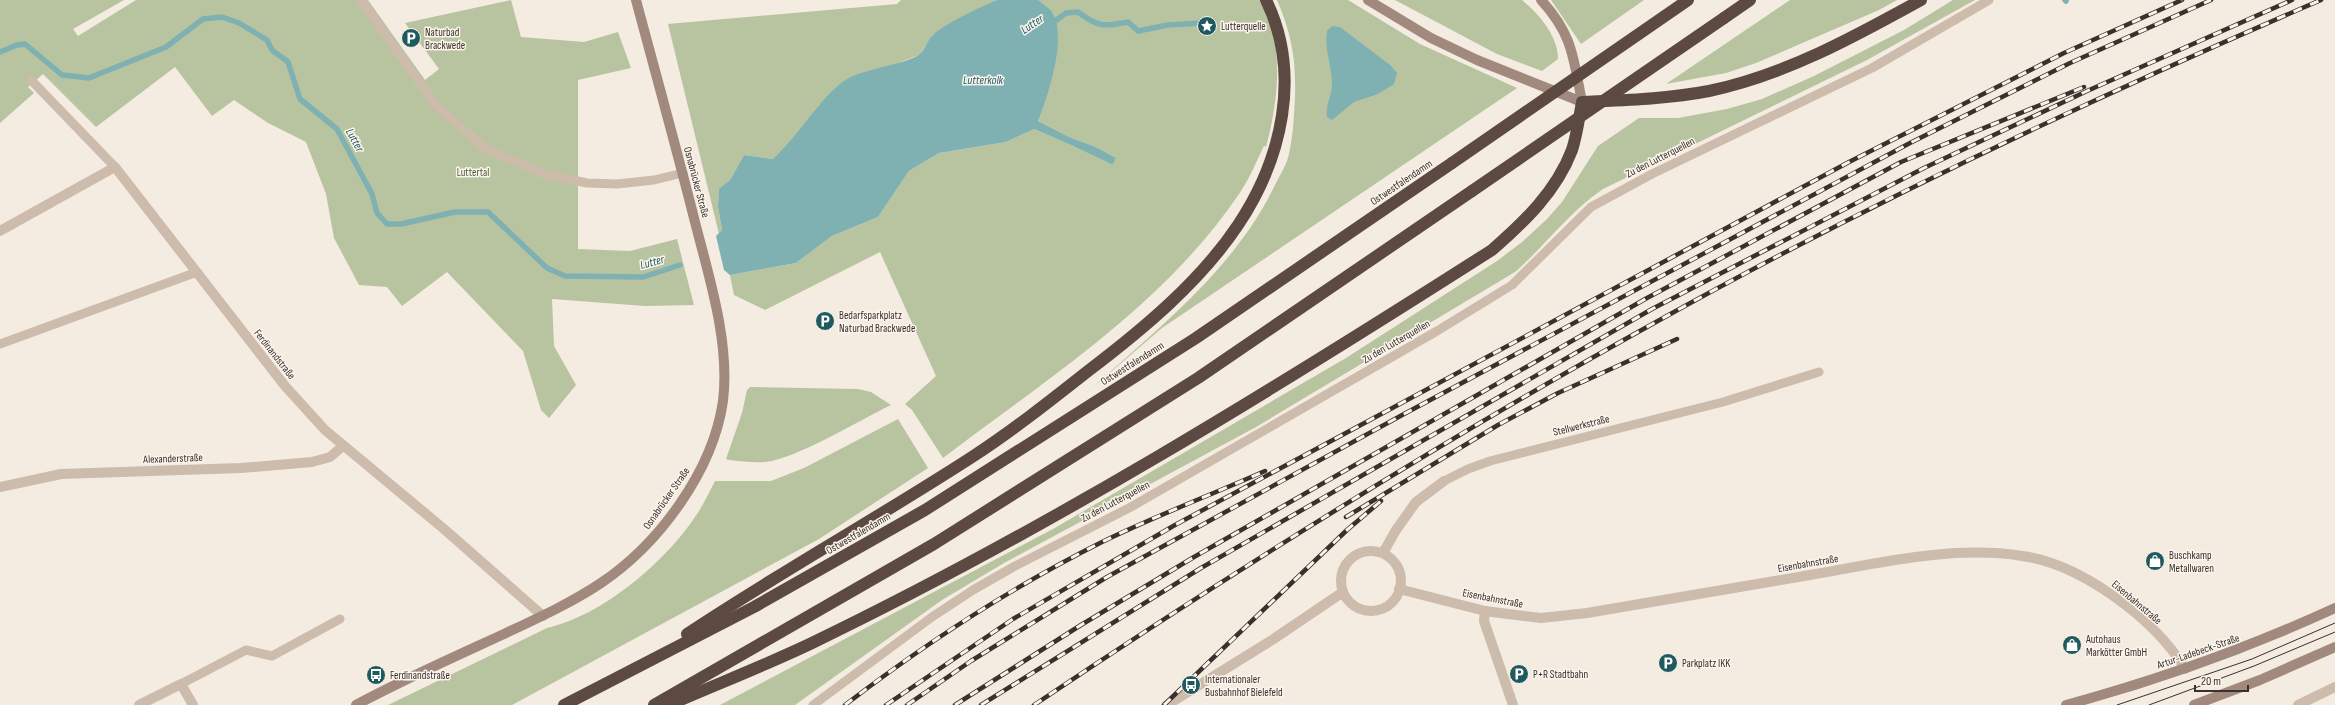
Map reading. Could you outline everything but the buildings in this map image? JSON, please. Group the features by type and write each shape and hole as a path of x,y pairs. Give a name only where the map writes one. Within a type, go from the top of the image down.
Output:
{"highway":[{"path":"642,664 745,595 826,548 974,456 1038,410 1120,346 1176,298 1238,226 1261,188 1276,148 1283,118 1286,85 1282,49 1266,0"},
{"name":"Ostwestfalendamm","path":"564,705 754,607 925,510 1196,338 1688,0"},
{"path":"654,705 934,544 1198,378 1750,0"},
{"path":"669,705 811,644 944,576 1063,512 1172,448 1492,250 1526,220 1552,187 1572,150 1582,102 1659,98 1710,90 1764,76 1822,52 1920,0"}],"main road":[{"name":"Osnabrücker Straße","path":"356,705 389,687 543,616 603,582 653,539 676,509 700,471 719,421 724,380 724,355 710,279 636,0"},
{"path":"1368,0 1431,38 1477,60 1582,102"},
{"path":"1541,0 1557,18 1571,45 1582,102"},
{"name":"Artur-Ladebeck-Straße","path":"2066,705 2185,669 2271,637 2335,608"},
{"path":"2194,705 2260,680 2335,647"}],"street":[{"path":"0,231 115,167"},
{"name":"Ferdinandstraße","path":"115,167 285,386 343,446 444,529 543,616"},
{"name":"Alexanderstraße","path":"0,487 61,474 241,468 312,462 330,457 343,446"},
{"name":"Stellwerkstraße","path":"1384,553 1396,530 1416,502 1444,481"},
{"path":"1364,551 1384,553 1398,568 1401,579 1400,589 1388,605 1374,611 1364,610 1354,606 1343,592 1341,575 1349,560 1364,551"},
{"name":"Eisenbahnstraße","path":"1400,589 1486,611 1541,618 1587,612 1919,556 1984,553 2022,556 2058,565 2087,577 2113,596 2174,651 2185,669"},
{"path":"1167,705 1272,640 1343,592"},
{"path":"1486,611 1484,621 1513,705"},
{"path":"139,705 181,684 193,705"},
{"path":"2302,703 2335,687"}],"lane":[{"path":"361,0 434,103 483,147 544,174 587,183 617,184 654,180 682,173"},
{"name":"Zu den Lutterquellen","path":"813,705 932,617 973,590 1015,566 1131,507 1512,285 1591,207 1652,174 1872,68 1989,0"},
{"path":"31,80 115,167"},
{"path":"0,344 197,272"},
{"name":"Stellwerkstraße","path":"1444,481 1468,469 1490,461 1723,402 1819,372"},
{"path":"181,684 246,650 272,656 340,619"}],"green space":[{"name":"Luttertal","path":"0,0 124,0 73,29 78,36 136,0 368,0 425,80 439,69 405,23 511,0 521,37 584,42 618,32 631,68 578,80 578,249 630,251 677,239 694,305 645,306 552,299 554,346 576,385 549,418 541,410 523,351 447,272 402,306 387,287 359,285 334,238 326,194 306,142 268,123 234,100 212,116 175,67 96,127 43,74 28,87 34,93 0,123"},
{"path":"901,0 997,0 979,8 934,34 919,55 901,62 819,105 788,145 773,159 744,155 730,180 719,190 718,207 722,230 719,234 668,24 897,4"},
{"path":"1038,0 1260,0 1272,28 1277,57 1275,103 1270,133 1266,147 1264,146 1243,189 1209,234 1176,271 1102,338 1063,369 943,458 912,410 905,404 936,376 880,252 765,310 734,295 730,275 796,263 832,236 878,217 909,171 939,153 1006,142 1034,129 1113,165 1116,158 1096,147 1069,137 1038,121 1058,36 1054,14"},
{"path":"1277,0 1348,0 1420,44 1517,88 1162,328 1091,389 1168,320 1217,270 1239,244 1258,215 1284,168 1290,151 1294,120 1295,71 1290,36"},
{"path":"1395,0 1522,0 1541,19 1551,34 1555,42 1558,59 1542,71 1497,54"},
{"path":"1551,0 1644,0 1581,44"},
{"path":"1790,0 1897,0 1879,10 1756,63 1726,73 1666,84"},
{"path":"1953,0 1975,0 1867,60 1603,189 1568,218 1515,272 1256,427 1004,563 942,600 795,705 720,705 1053,529 1346,358 1497,261 1522,242 1547,219 1562,202 1598,146 1639,118 1678,118 1727,109 1762,99 1814,76 1904,30"},
{"path":"750,387 858,389 871,392 891,405 816,444 786,457 761,462 729,460 726,459 742,413 747,390"},
{"path":"898,419 928,468 819,539 512,705 388,705 547,628 569,621 590,611 612,598 633,583 652,566 686,530 699,511 715,481 771,481 804,468"}],"water":[{"name":"Lutterkolk","path":"997,0 1038,0 1053,13 1057,26 1057,54 1051,83 1038,121 1069,137 1096,147 1116,158 1113,165 1034,129 1006,142 939,153 909,171 878,217 832,236 796,263 730,275 724,270 716,236 722,230 718,207 719,189 730,180 744,155 773,159 822,102 847,79 866,71 898,63 917,56 922,52 931,37 938,31 982,6"},
{"path":"1332,26 1340,27 1390,65 1397,73 1394,84 1378,94 1354,102 1332,120 1327,117 1332,84 1326,38 1327,31"}],"waterway":[{"name":"Lutter","path":"1050,25 1066,13 1078,12 1096,23 1112,25 1128,22 1138,31 1168,25 1202,23"},
{"name":"Lutter","path":"0,52 17,45 25,44 62,75 89,78 166,47 203,19 222,17 239,23 267,40 272,50 288,62 300,99 337,129 372,194 377,213 387,224 401,224 455,212 488,212 547,268 565,276 643,277 680,265"}],"tram line":[{"path":"2117,705 2252,659 2335,623"},
{"path":"2149,705 2254,666 2335,632"}],"railway":[{"path":"886,705 1013,619 1175,525 1849,162 2064,53 2182,0"},
{"path":"907,705 971,661 1107,577 1404,414 1910,143 2070,63 2211,0"},
{"path":"981,705 1201,568 1652,309 1924,168 2087,91 2292,0"},
{"path":"1034,705 1187,604 1341,507 1498,412 1656,322 1819,235 1984,152 2152,74 2321,0"},
{"path":"955,705 1081,625 1194,557 1647,298 1901,162 2084,87"},
{"path":"1346,517 1498,425 1558,393 1677,339"},
{"path":"845,705 938,638 1034,578 1122,532 1265,471"},
{"path":"1164,705 1347,530 1381,501"}],"place":[{"name":"Lutterquelle","path":"1207,26"},
{"name":"Naturbad Brackwede","path":"411,38"},
{"name":"Bedarfsparkplatz Naturbad Brackwede","path":"825,321"},
{"name":"Buschkamp Metallwaren","path":"2155,561"},
{"name":"Autohaus Markötter GmbH","path":"2072,645"},
{"name":"Parkplatz IKK","path":"1668,663"},
{"name":"P+R Stadtbahn","path":"1519,674"},
{"name":"Ferdinandstraße","path":"376,675"},
{"name":"Internationaler Busbahnhof Bielefeld","path":"1191,685"}]}
